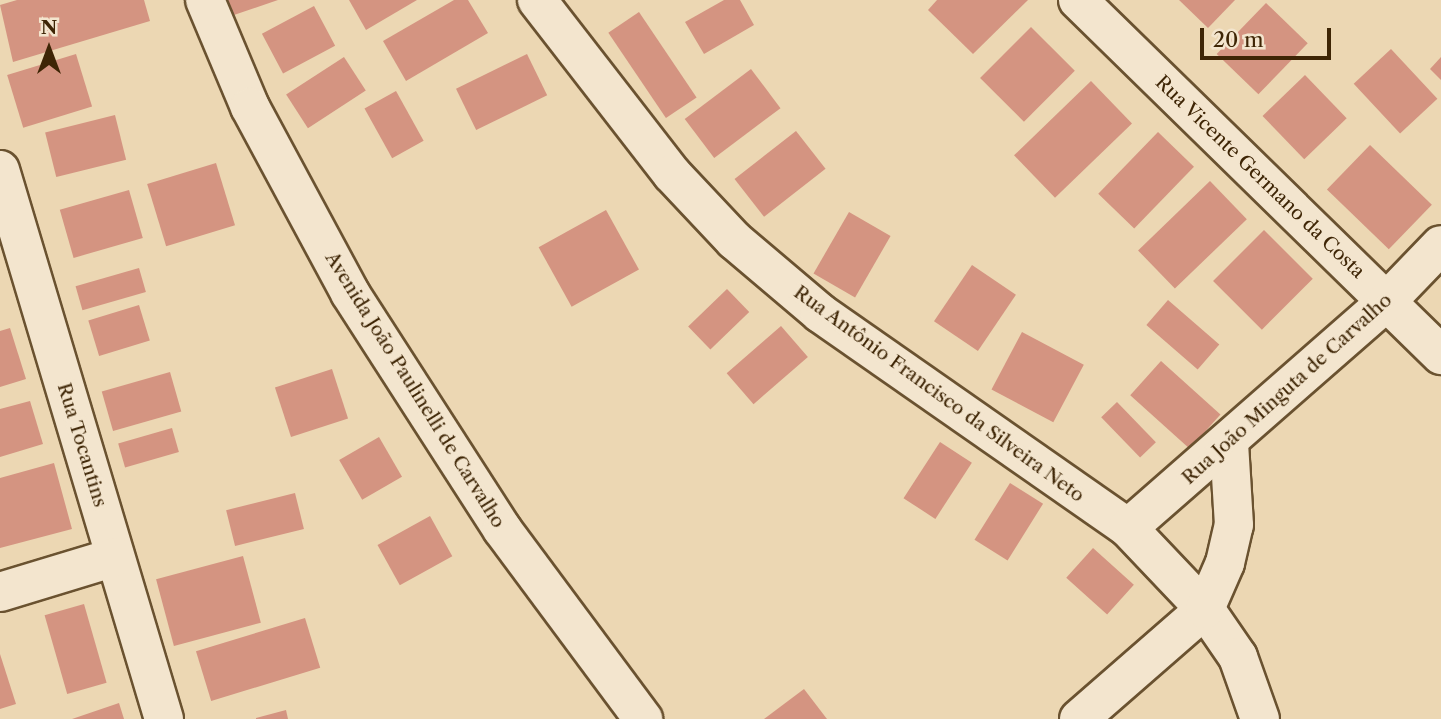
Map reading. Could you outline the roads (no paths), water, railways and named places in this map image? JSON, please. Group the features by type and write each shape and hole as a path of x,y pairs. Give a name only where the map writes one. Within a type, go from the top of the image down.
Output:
{"street":[{"name":"Avenida João Paulinelli de Carvalho","path":"205,0 250,107 350,293 502,529 643,719"},
{"name":"Rua Antônio Francisco da Silveira Neto","path":"537,0 672,174 734,240 820,313 1128,528 1205,609 1238,657 1260,719"},
{"name":"Rua Vicente Germano da Costa","path":"1078,0 1388,300 1441,355"},
{"name":"Rua Tocantins","path":"0,170 164,719"},
{"name":"Rua João Minguta de Carvalho","path":"1128,528 1229,443 1388,300 1441,245"},
{"path":"1079,719 1205,609 1225,563 1234,525 1229,443"},
{"path":"0,592 115,557"}]}
